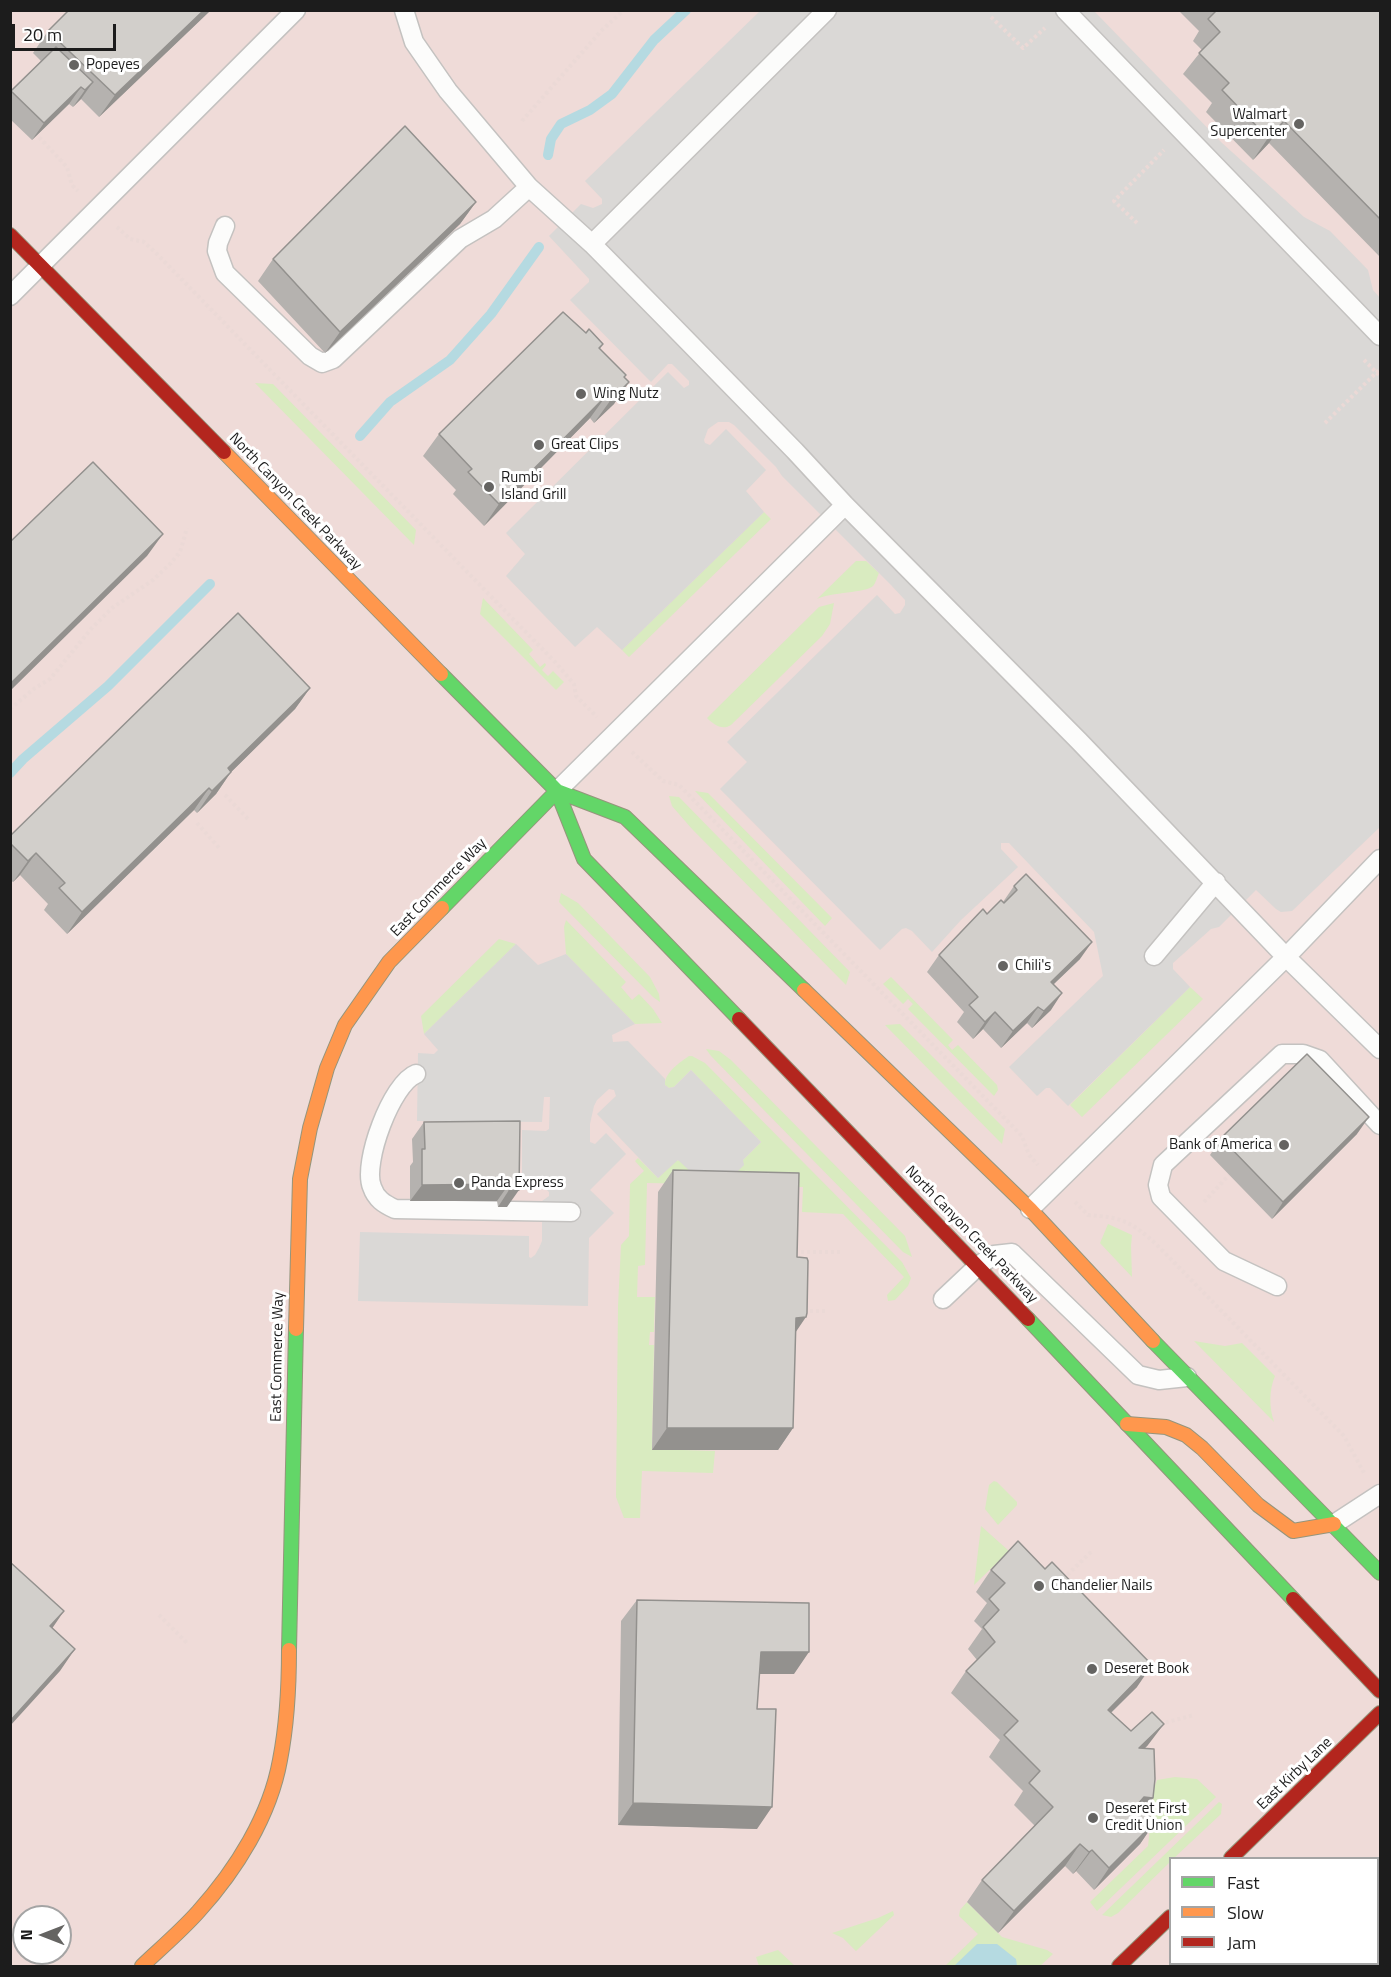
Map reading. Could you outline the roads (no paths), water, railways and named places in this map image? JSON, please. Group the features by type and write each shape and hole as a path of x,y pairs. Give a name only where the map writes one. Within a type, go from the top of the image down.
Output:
{"main road":[{"name":"North Canyon Creek Parkway","path":"10,235 557,791 584,859 978,1266 1380,1691"},
{"name":"North Canyon Creek Parkway","path":"557,791 625,817 1030,1209 1187,1377 1380,1573"},
{"name":"East Commerce Way","path":"142,1966 198,1912 228,1874 253,1835 270,1794 280,1761 289,1681 300,1179 310,1128 327,1068 345,1025 389,962 557,791"},
{"path":"1127,1424 1158,1426 1178,1431 1203,1449 1273,1519 1293,1531 1334,1524"},
{"name":"East Kirby Lane","path":"1232,1857 1380,1713"},
{"path":"1119,1966 1169,1918"}],"lane":[{"path":"10,296 296,10"},
{"path":"404,10 414,42 448,91 529,187 592,244 795,451 844,505 1216,882 1286,957 1380,1048"},
{"path":"592,244 827,10"},
{"path":"1065,10 1380,336"},
{"path":"225,226 217,251 225,273 310,356 322,363 333,359 460,239 494,219 529,187"},
{"path":"557,791 844,505"},
{"path":"1030,1209 1286,957 1380,859"},
{"path":"1154,956 1216,882"},
{"path":"1277,1286 1224,1261 1161,1197 1158,1185 1163,1165 1282,1054 1303,1054 1320,1060 1380,1125"},
{"path":"416,1074 400,1087 389,1107 374,1148 371,1186 381,1202 395,1209 571,1212"},
{"path":"943,1299 978,1266 994,1255 1012,1253 1138,1375 1159,1380 1187,1377"},
{"path":"1334,1524 1380,1494"}],"water":[{"path":"977,1944 997,1944 1016,1959 1017,1966 954,1966"}],"waterway":[{"path":"548,155 551,139 561,124 590,110 612,94 654,40 686,10"},
{"path":"360,436 390,402 450,360 491,314 539,247"},
{"path":"10,773 23,759 108,686 210,584"}],"place":[{"name":"Popeyes","path":"74,65"},
{"name":"Walmart Supercenter","path":"1299,124"},
{"name":"Wing Nutz","path":"581,394"},
{"name":"Great Clips","path":"539,445"},
{"name":"Rumbi Island Grill","path":"489,487"},
{"name":"Chili's","path":"1003,966"},
{"name":"Bank of America","path":"1284,1145"},
{"name":"Panda Express","path":"459,1183"},
{"name":"Chandelier Nails","path":"1039,1586"},
{"name":"Deseret Book","path":"1092,1669"},
{"name":"Deseret First Credit Union","path":"1093,1818"}]}
